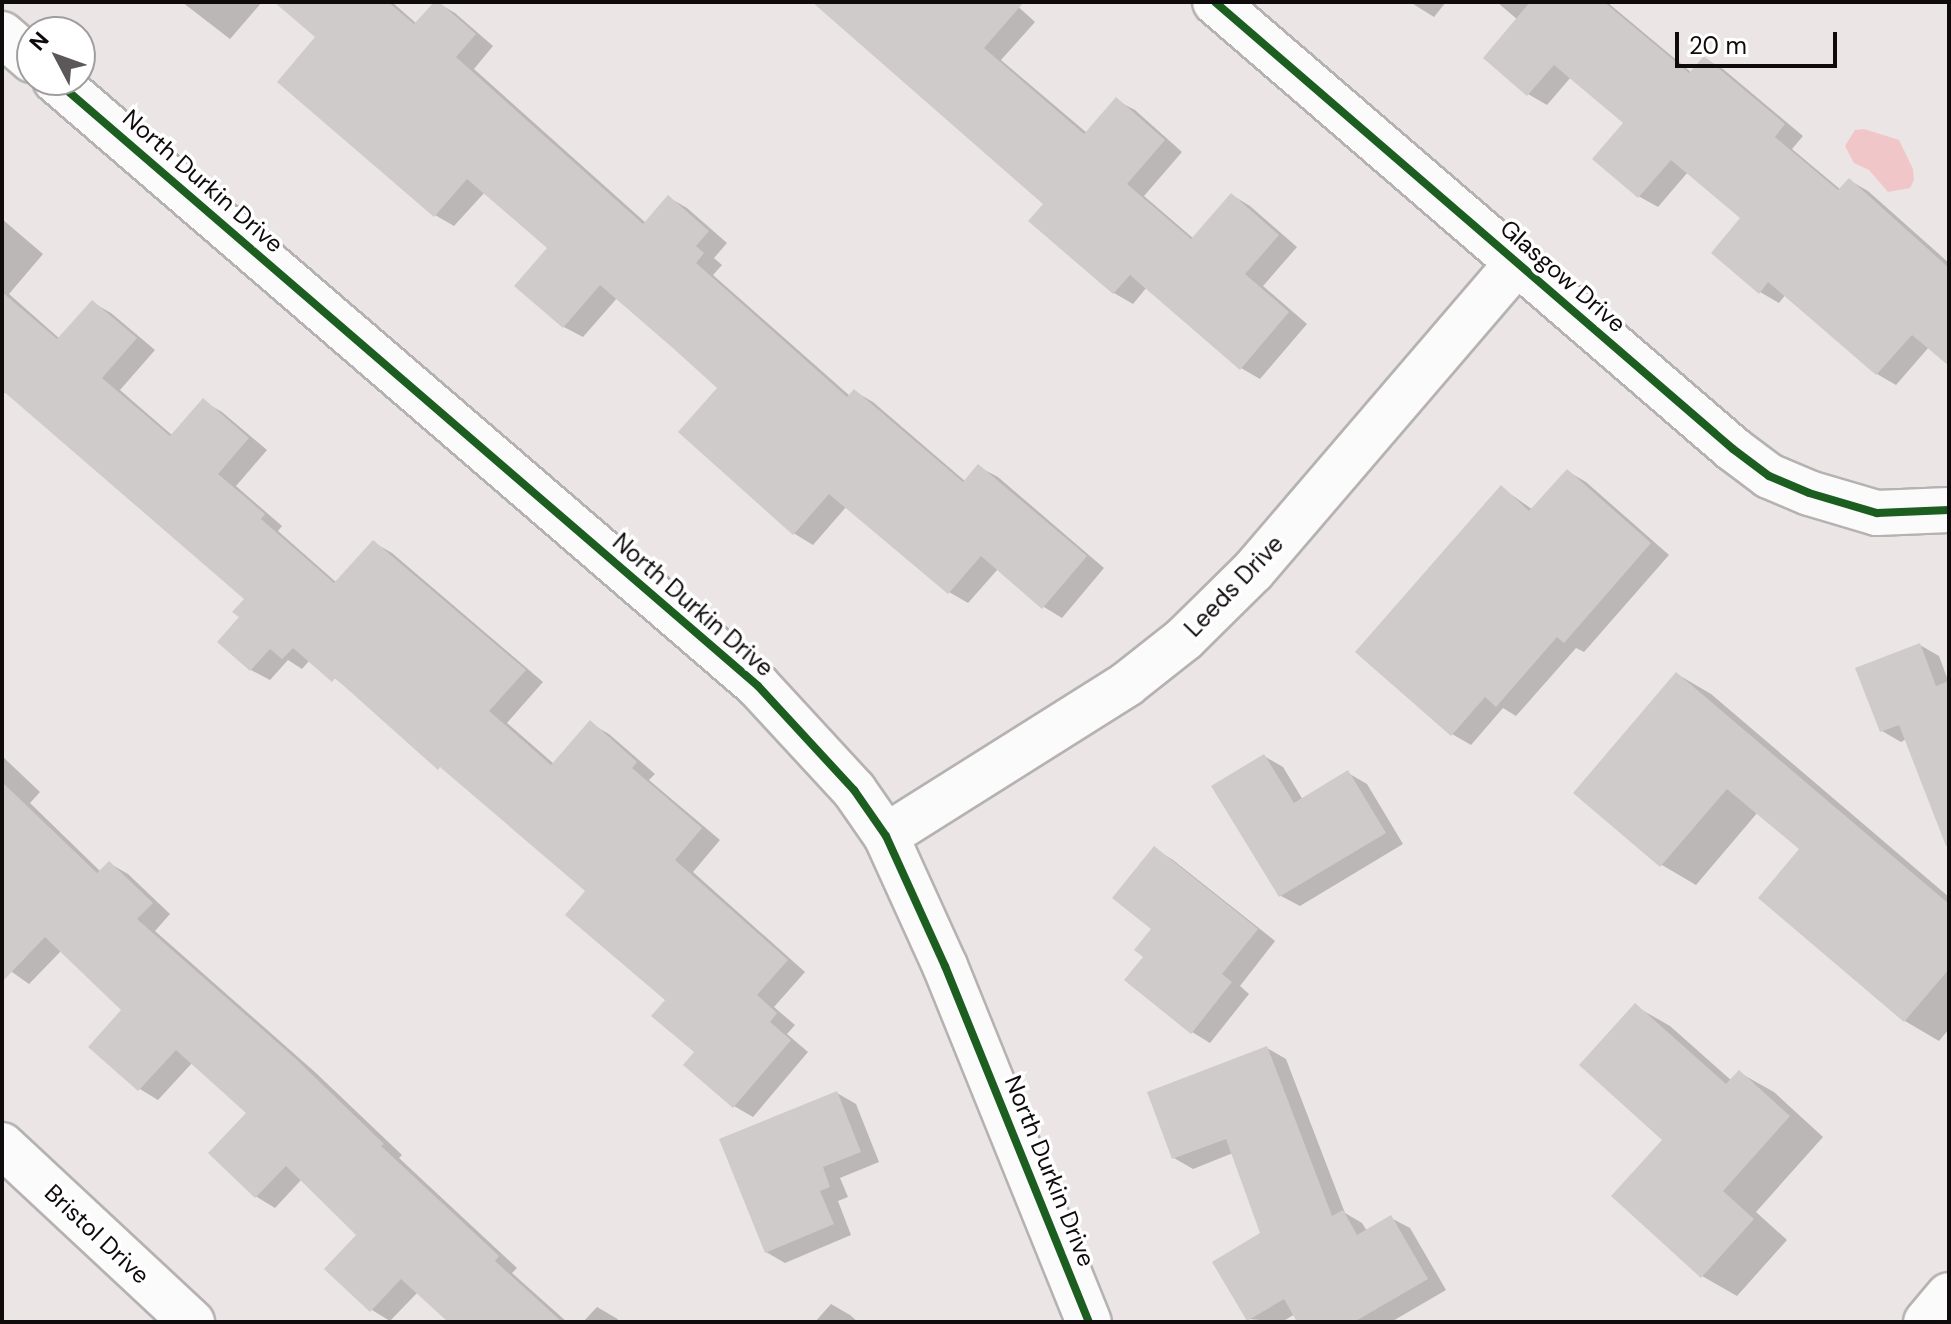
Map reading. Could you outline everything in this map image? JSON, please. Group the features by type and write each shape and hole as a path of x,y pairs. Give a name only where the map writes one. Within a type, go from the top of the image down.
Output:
{"street":[{"name":"Glasgow Drive","path":"1215,2 1769,476 1877,513 1933,512"},
{"name":"North Durkin Drive","path":"74,96 758,686 854,790 886,836 945,966 1089,1322"},
{"name":"Leeds Drive","path":"886,836 1127,684 1184,639 1253,571 1517,263"},
{"name":"Bristol Drive","path":"2,1145 192,1322"},
{"path":"1926,1322 1949,1295"}],"shaded area":[{"path":"1864,129 1899,140 1913,169 1914,180 1910,188 1888,192 1869,170 1854,163 1845,146 1855,130"}],"building":[{"path":"274,2 388,2 414,24 434,2 439,2 476,34 456,57 643,224 668,195 709,231 696,246 704,253 696,263 847,397 854,389 963,482 978,464 1087,556 1042,609 981,556 948,594 829,494 793,535 678,432 717,388 674,349 600,285 563,328 514,286 547,248 467,179 434,217 277,82 315,37"},
{"path":"812,2 1024,2 984,48 1084,134 1116,97 1165,140 1127,184 1191,239 1231,193 1279,235 1245,274 1289,312 1240,370 1130,275 1113,294 1028,221 1043,204"},
{"path":"1530,2 1604,2 1689,73 1704,56 1785,124 1775,137 1838,190 1849,178 1949,268 1949,366 1912,335 1876,375 1768,282 1759,294 1711,253 1740,218 1671,160 1638,198 1592,159 1623,123 1554,65 1527,96 1483,58"},
{"path":"2,292 57,339 92,300 137,338 102,378 170,436 203,398 249,438 218,474 265,514 261,519 334,583 373,540 526,670 489,711 551,765 590,720 637,762 632,768 702,828 675,860 788,960 757,995 777,1013 770,1022 791,1040 733,1108 683,1065 694,1052 651,1016 665,1000 565,915 585,891 440,767 438,770 335,678 332,682 293,648 282,659 270,649 250,671 217,642 239,617 232,612 244,599 2,390"},
{"path":"1567,469 1651,543 1564,643 1557,637 1496,707 1485,697 1451,736 1355,652 1501,485 1529,511"},
{"path":"1920,643 1936,686 1949,681 1949,846 1946,846 1899,725 1880,732 1855,668"},
{"path":"1676,672 1949,904 1949,969 1904,1022 1758,898 1799,849 1727,789 1660,867 1573,793"},
{"path":"1264,754 1294,803 1348,770 1386,833 1279,897 1211,786"},
{"path":"2,782 97,873 109,861 153,903 137,919 297,1060 384,1144 381,1146 499,1256 495,1261 562,1322 448,1322 401,1279 370,1312 324,1269 356,1235 286,1166 255,1198 208,1153 246,1113 176,1050 138,1091 88,1047 121,1010 45,937 2,982"},
{"path":"1154,846 1258,929 1222,974 1232,982 1191,1034 1124,980 1143,957 1134,950 1151,929 1112,898"},
{"path":"1635,1003 1726,1084 1739,1070 1790,1116 1723,1191 1754,1219 1701,1278 1611,1196 1662,1140 1579,1065"},
{"path":"1267,1046 1332,1216 1343,1210 1357,1235 1391,1215 1428,1279 1354,1322 1297,1322 1284,1299 1247,1321 1212,1262 1260,1233 1226,1139 1172,1159 1147,1092"},
{"path":"837,1091 861,1152 823,1167 830,1187 820,1191 834,1224 765,1253 719,1139"}],"cycle path":[{"path":"1215,2 1733,449 1769,476 1809,493 1877,513 1949,510"},
{"path":"74,96 758,686 854,790 886,836 945,966 1089,1322"}]}
